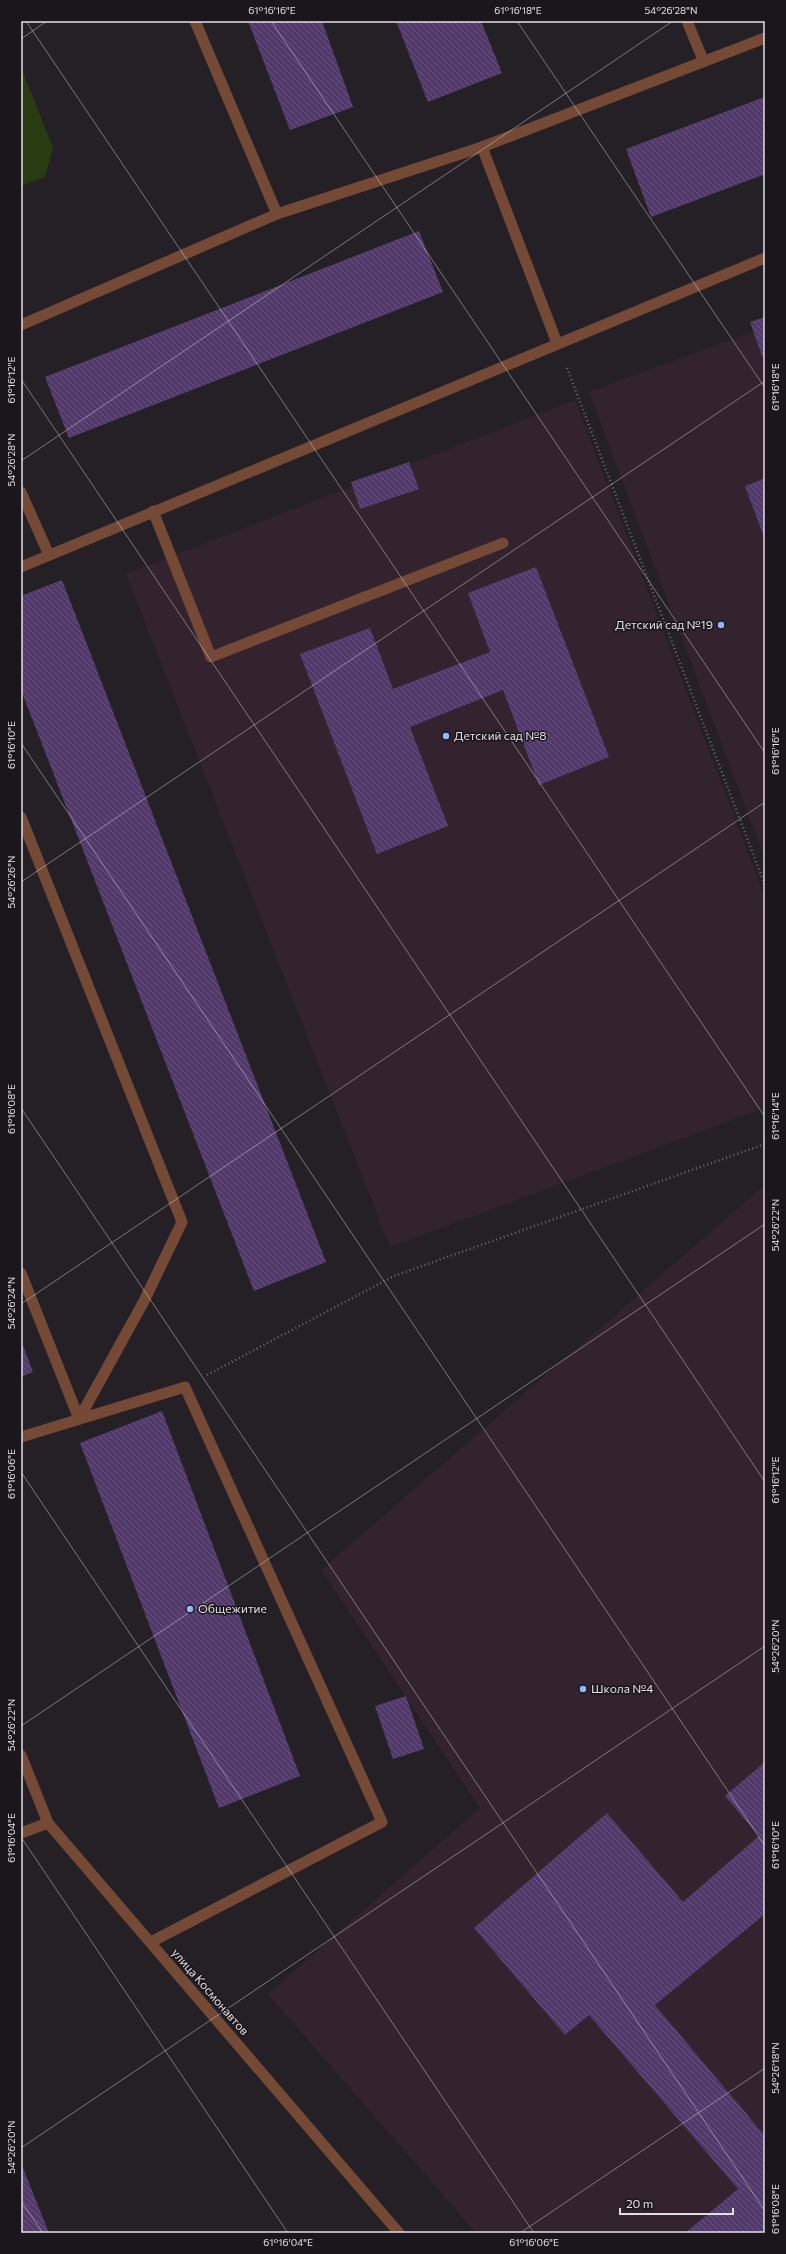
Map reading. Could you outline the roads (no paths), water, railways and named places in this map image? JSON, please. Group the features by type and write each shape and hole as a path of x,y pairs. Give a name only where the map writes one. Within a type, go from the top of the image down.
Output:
{"street":[{"path":"195,21 277,214"},
{"path":"687,21 703,60"},
{"path":"21,325 277,214 482,147 703,60 765,38"},
{"path":"482,147 557,343"},
{"path":"21,567 557,343 765,258"},
{"path":"21,492 49,555"},
{"path":"153,511 212,657 504,543"},
{"path":"21,817 182,1222 144,1301 79,1419"},
{"path":"21,1273 79,1419"},
{"path":"21,1436 186,1387 382,1822 150,1942"},
{"name":"улица Космонавтов","path":"21,1755 48,1823 399,2233"},
{"path":"21,1833 48,1823"}],"place":[{"name":"Детский сад №19","path":"721,625"},
{"name":"Детский сад №8","path":"446,736"},
{"name":"Общежитие","path":"190,1609"},
{"name":"Школа №4","path":"583,1689"}]}
